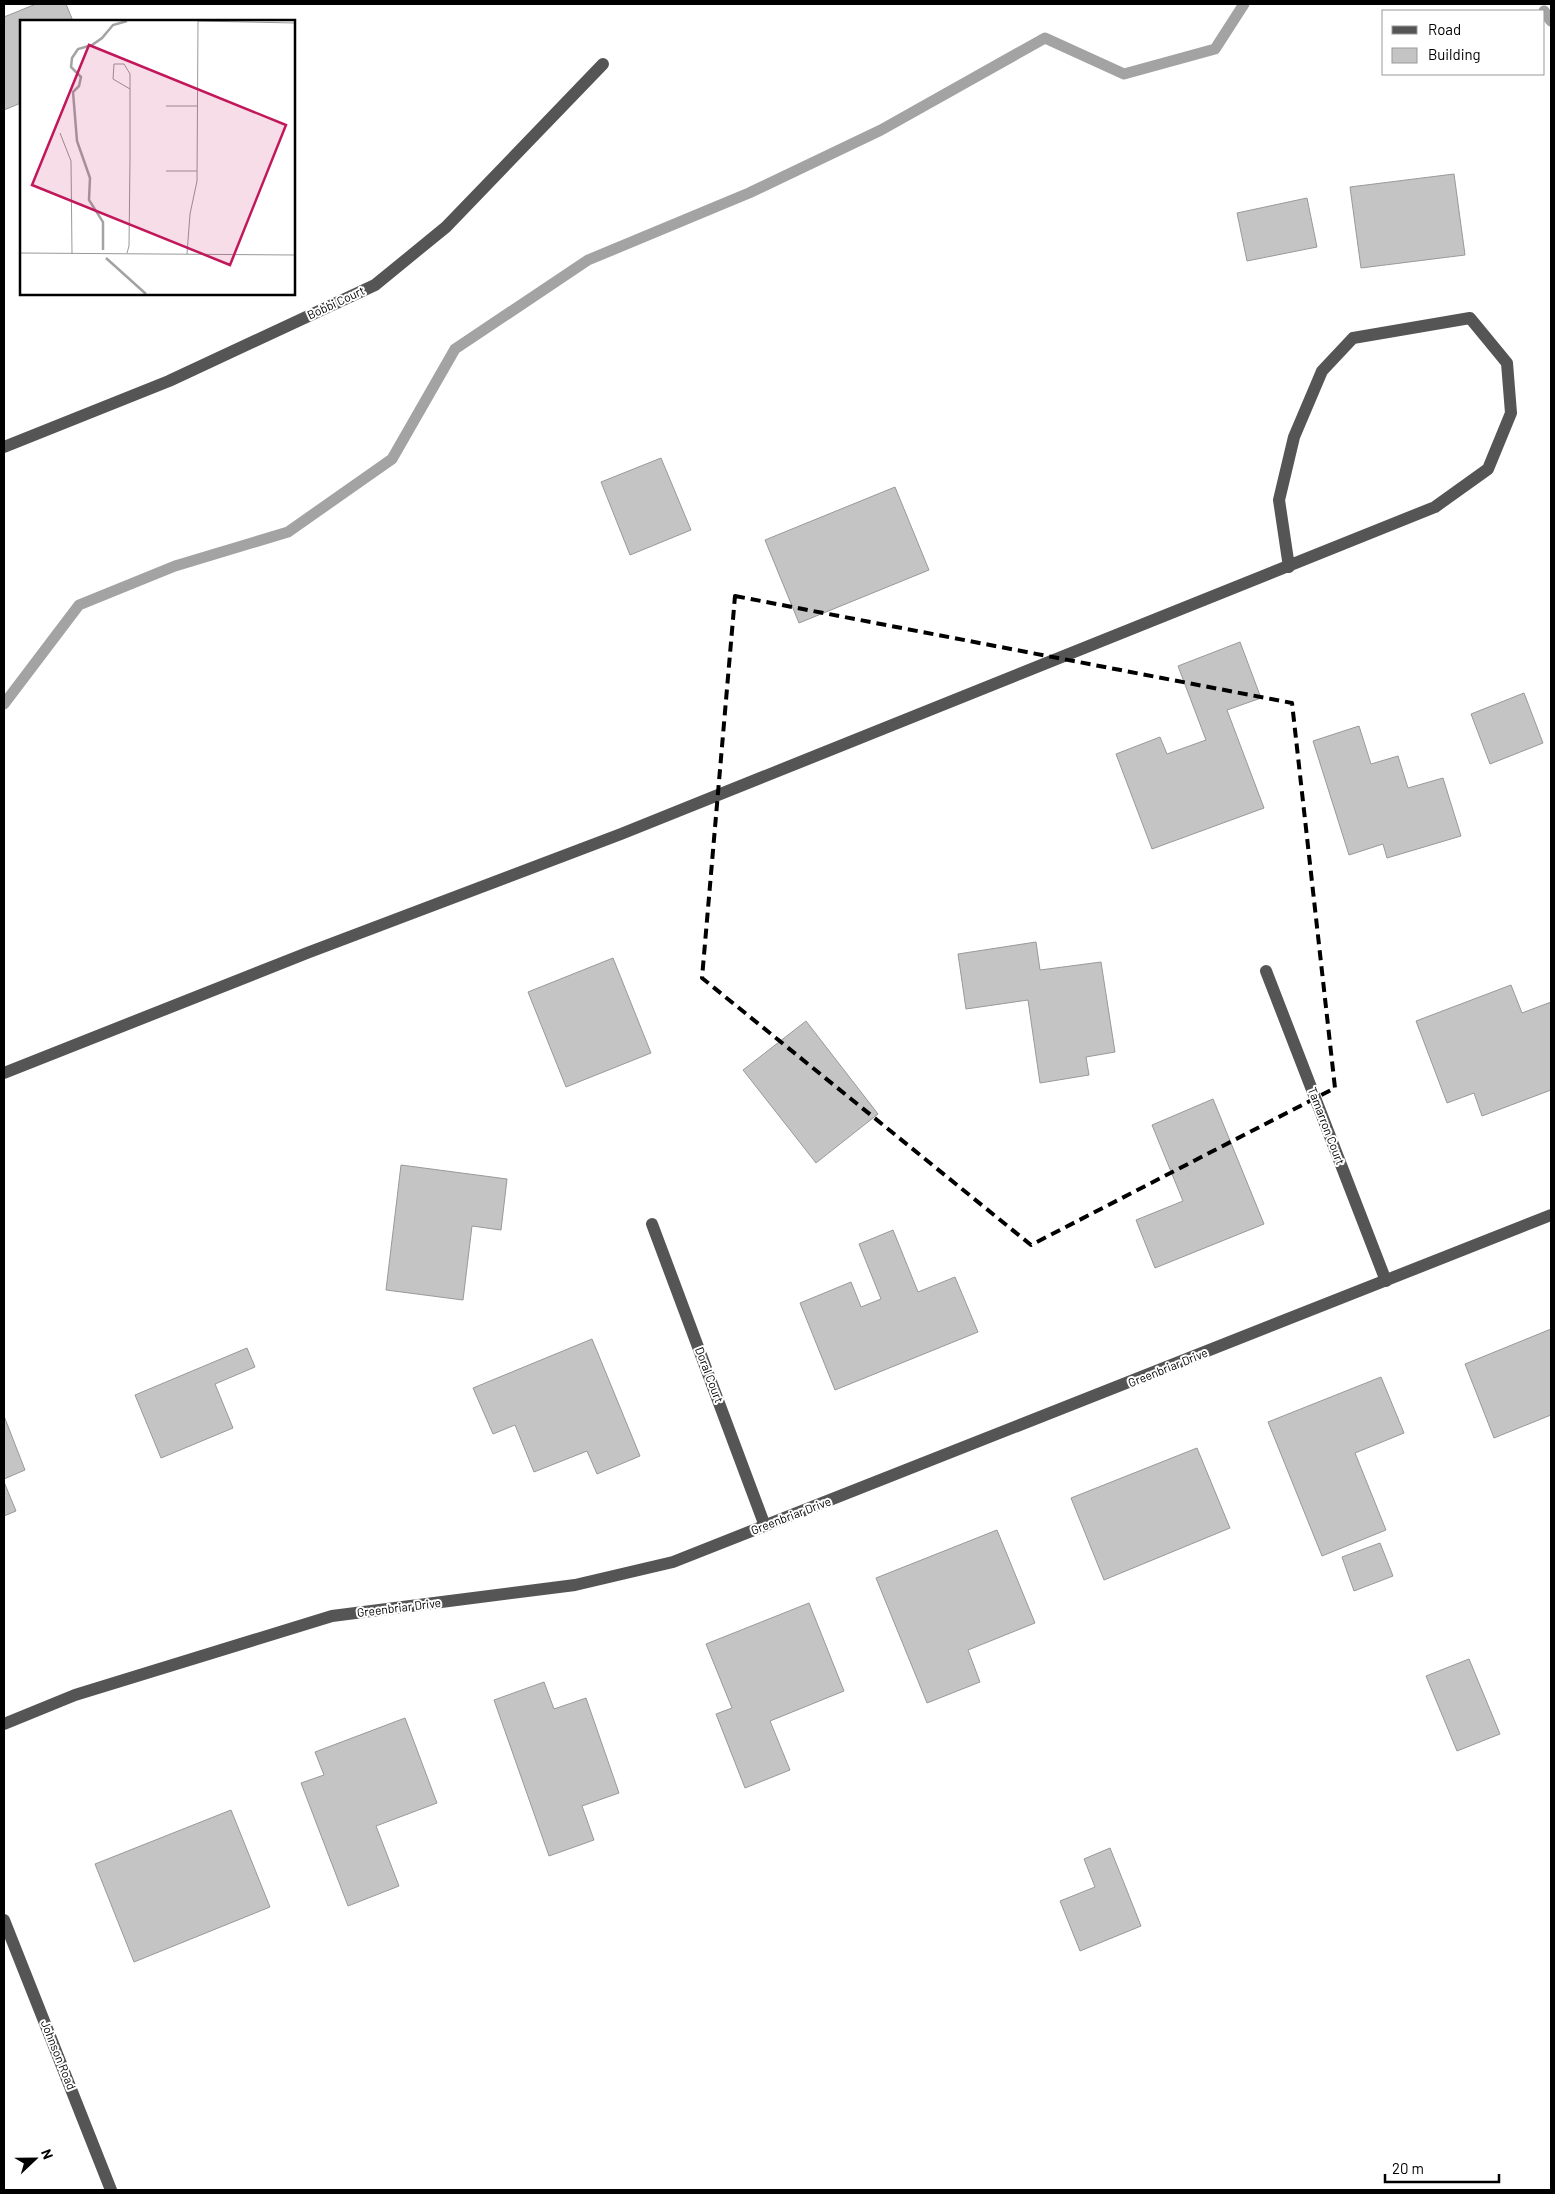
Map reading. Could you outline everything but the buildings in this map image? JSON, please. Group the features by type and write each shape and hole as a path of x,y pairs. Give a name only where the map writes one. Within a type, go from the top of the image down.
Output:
{"street":[{"name":"Bobbi Court","path":"4,447 169,381 375,285 446,228 603,64"},
{"path":"4,1073 306,953 621,834 1289,566 1435,507 1488,469 1511,413 1507,363 1470,318 1353,338 1322,371 1294,437 1278,500 1289,566"},
{"name":"Tamarron Court","path":"1266,971 1386,1282"},
{"name":"Greenbriar Drive","path":"4,1724 75,1696 332,1616 575,1585 673,1562 1386,1282 1551,1215"},
{"name":"Doral Court","path":"652,1224 765,1526"},
{"name":"Johnson Road","path":"4,1920 111,2190"}],"highlighted area":[{"path":"735,596 1292,703 1335,1088 1031,1245 702,978"}],"waterway":[{"path":"4,704 79,605 175,566 288,532 392,459 455,349 588,260 749,193 881,130 1045,38 1124,74 1215,49 1244,4"},
{"path":"1545,12 1551,21"}]}
